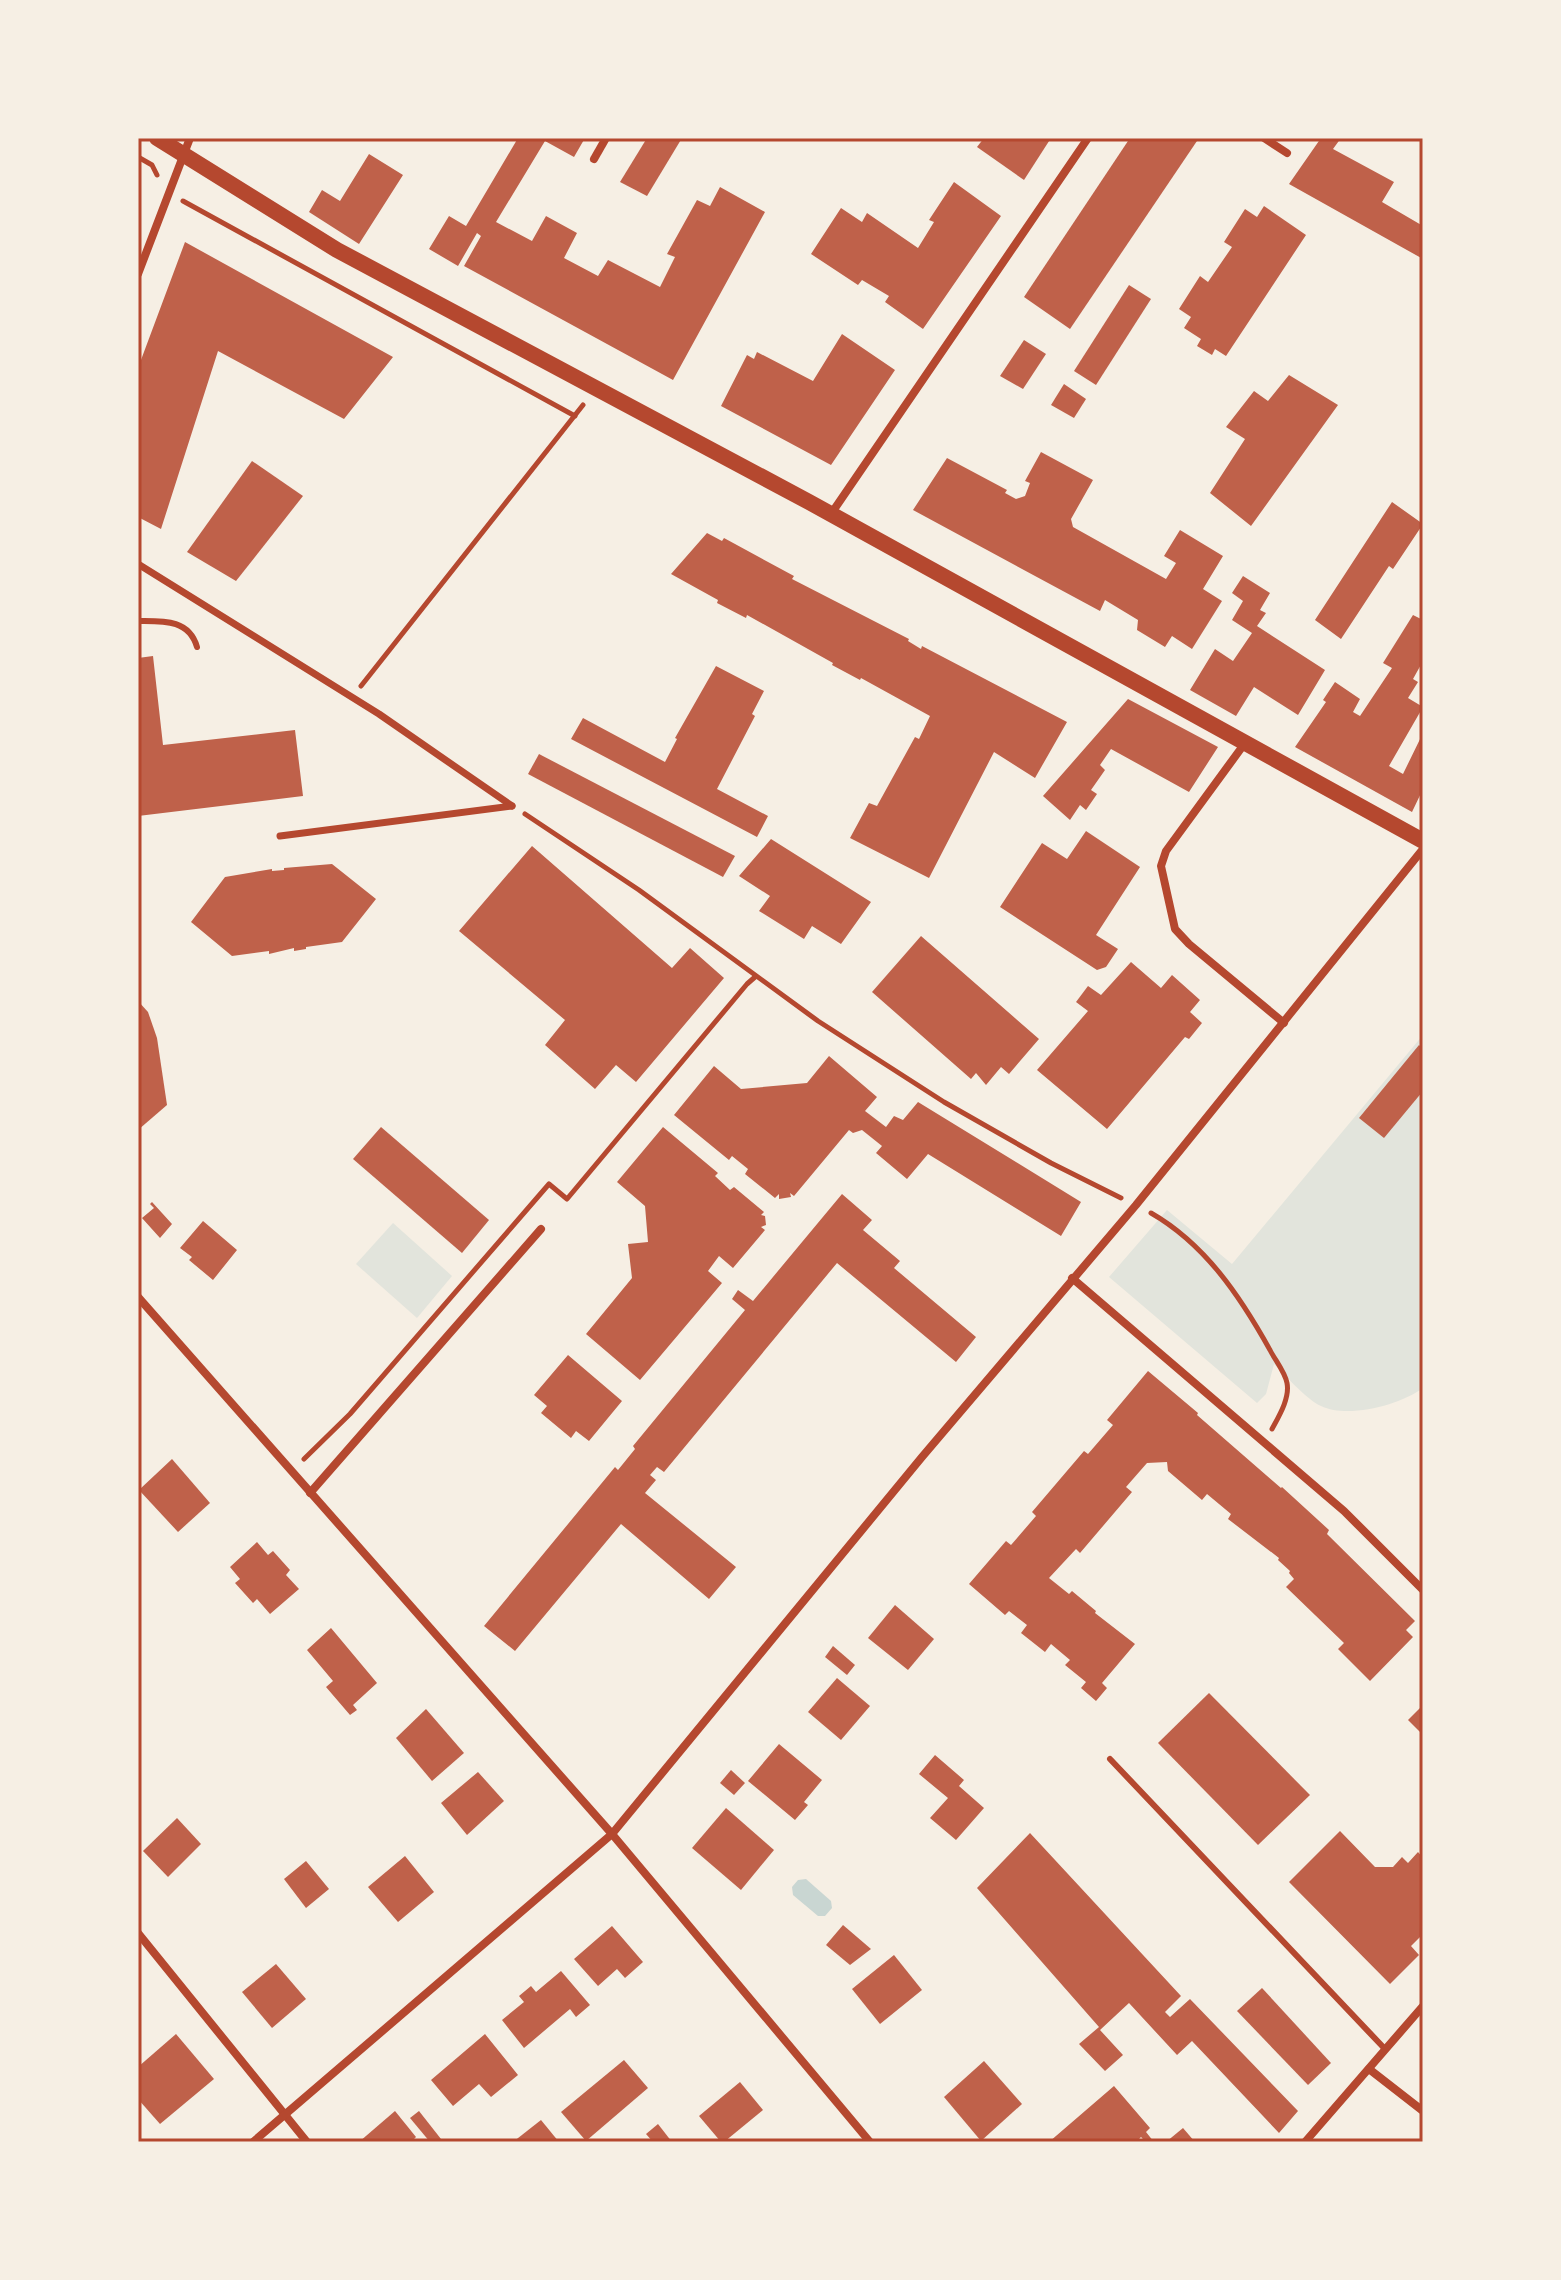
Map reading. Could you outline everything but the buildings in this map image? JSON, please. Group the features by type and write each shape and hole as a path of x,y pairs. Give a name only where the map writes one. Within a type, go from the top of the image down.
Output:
{"main road":[{"path":"157,138 337,250 831,514 1423,841"}],"street":[{"path":"138,274 190,138"},
{"path":"594,159 606,138"},
{"path":"831,514 1088,138"},
{"path":"1264,138 1287,153"},
{"path":"138,564 351,697 512,806"},
{"path":"1245,743 1166,851 1161,866 1175,929 1284,1023"},
{"path":"280,836 512,806"},
{"path":"253,2142 612,1834 1072,1278 1136,1205 1423,849"},
{"path":"310,1493 541,1229"},
{"path":"1072,1278 1344,1511 1423,1590"},
{"path":"138,1297 612,1834 870,2142"},
{"path":"138,1933 307,2142"},
{"path":"1305,2142 1423,2006"},
{"path":"1369,2069 1423,2111"}],"lane":[{"path":"138,621 164,621 187,628 194,636 197,647"},
{"path":"1110,1759 1385,2049"}],"path":[{"path":"169,193 575,416"},
{"path":"351,697 596,389"},
{"path":"512,806 639,890 818,1021 944,1102 1051,1163 1173,1226 1198,1248 1232,1287 1287,1382 1282,1409 1264,1444"}],"shaded area":[{"path":"1423,1035 1423,1388 1388,1405 1359,1410 1332,1410 1309,1399 1274,1364 1266,1394 1257,1403 1109,1277 1167,1210 1232,1264"},
{"path":"393,1223 452,1276 417,1318 356,1264"},
{"path":"806,1879 831,1901 832,1908 825,1916 818,1916 793,1895 792,1887 798,1880"}]}
